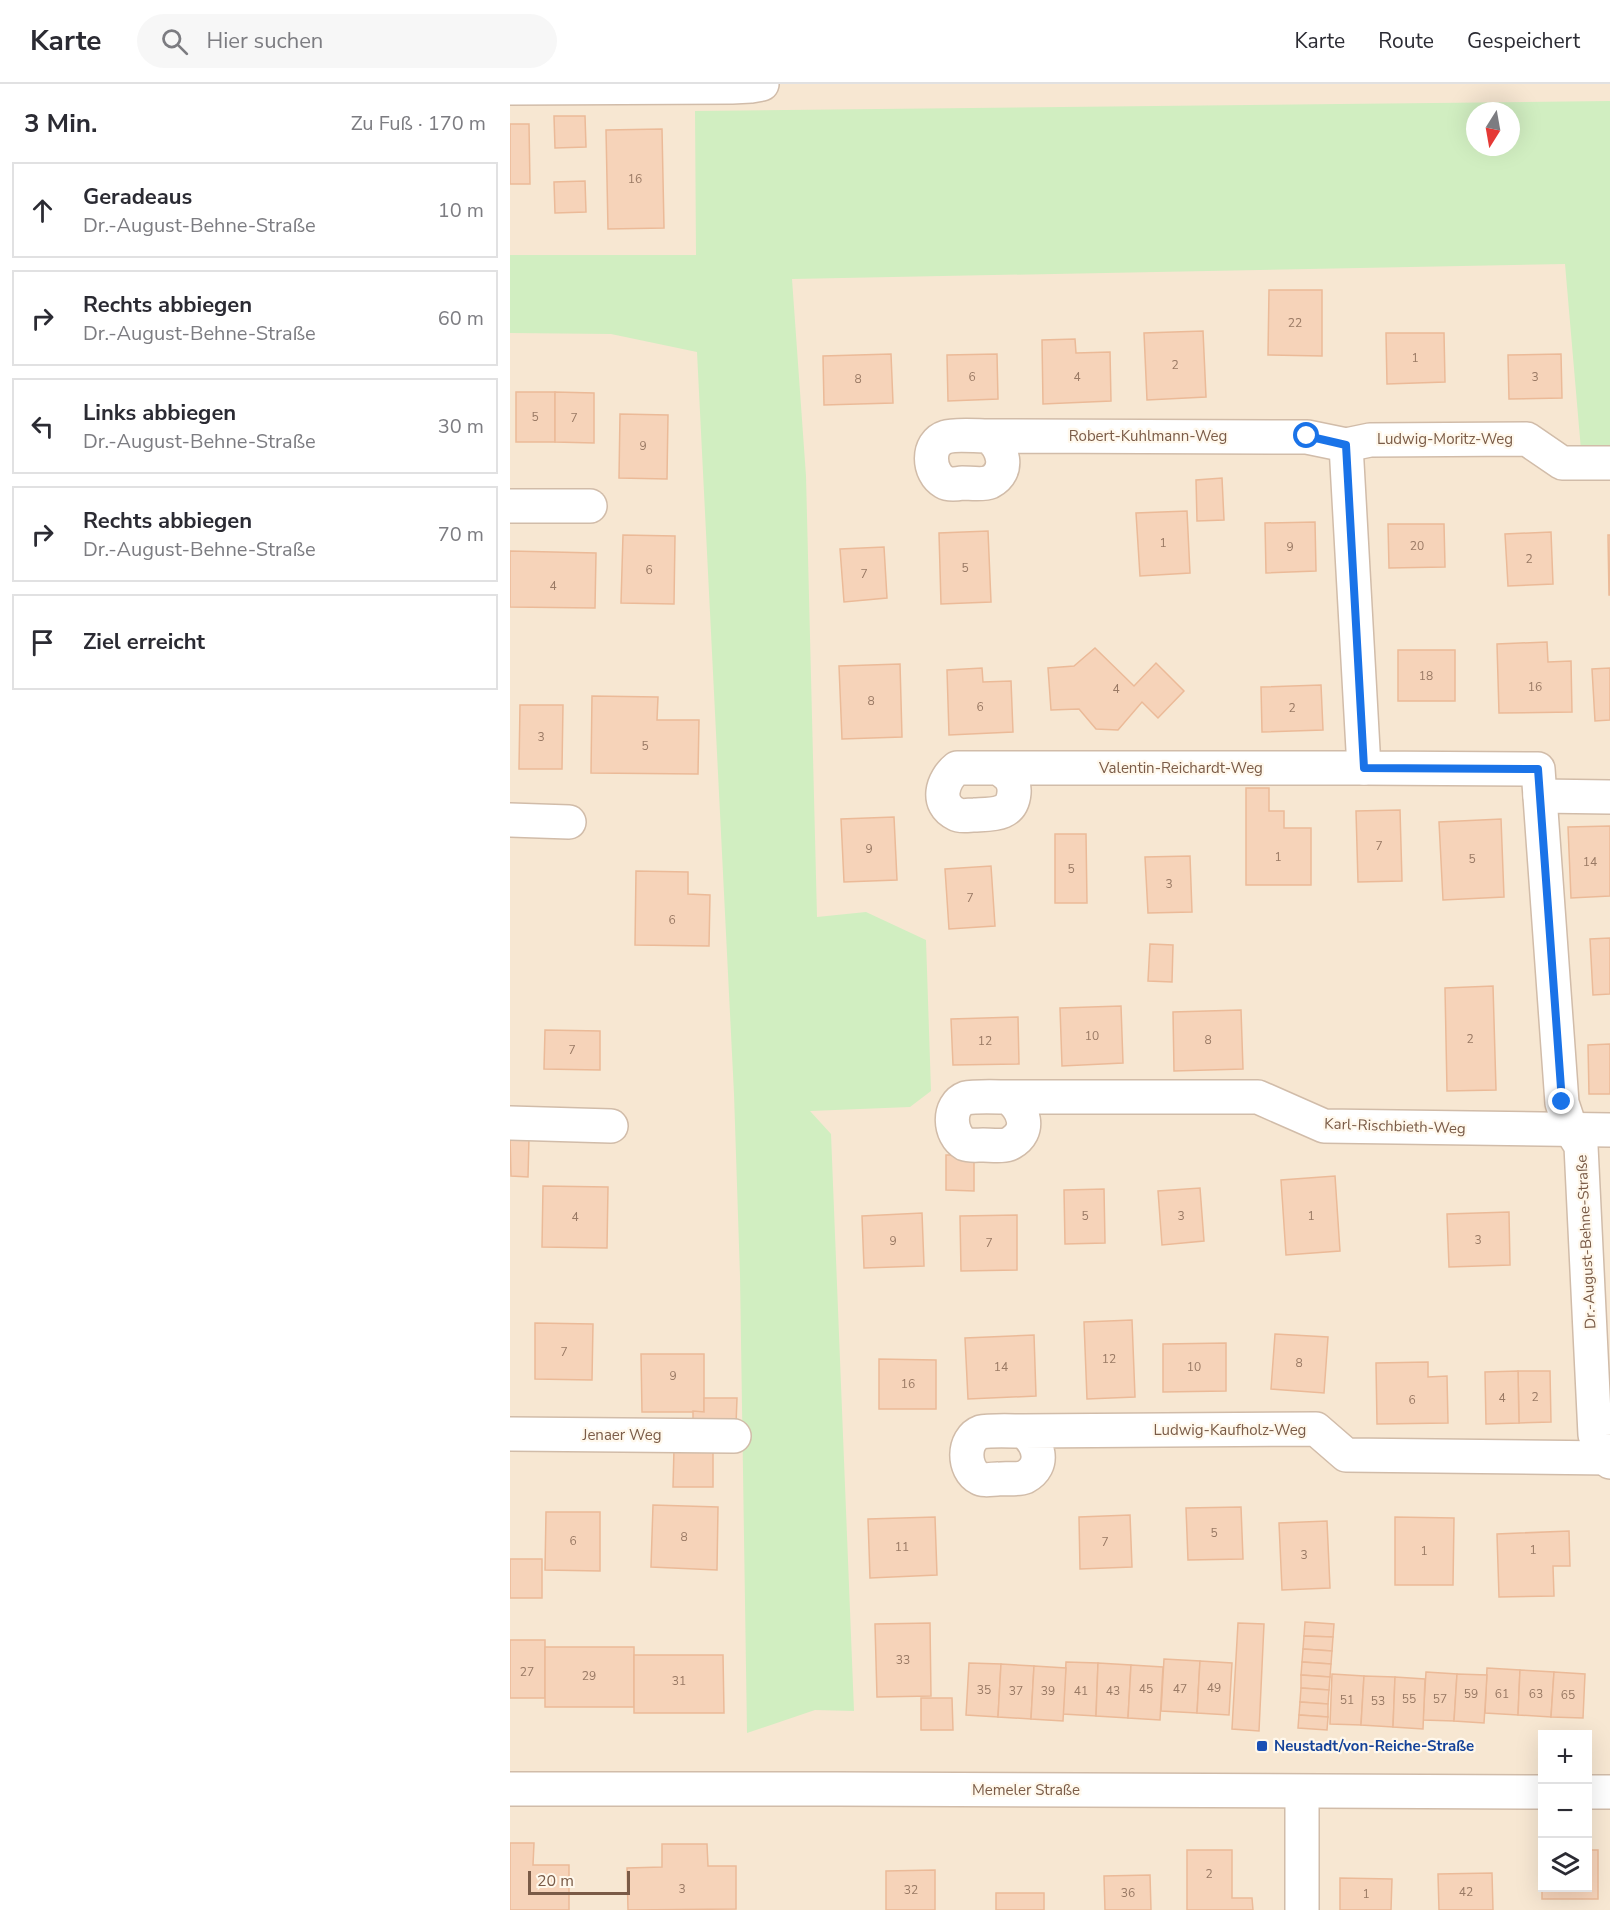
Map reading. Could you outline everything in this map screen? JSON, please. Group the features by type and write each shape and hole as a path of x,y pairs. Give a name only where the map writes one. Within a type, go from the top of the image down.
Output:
{"street":[{"path":"510,88 732,87 762,84"},
{"name":"Robert-Kuhlmann-Weg","path":"988,436 1307,436 1346,445"},
{"name":"Ludwig-Moritz-Weg","path":"1346,445 1370,440 1527,439 1562,463 1610,463"},
{"path":"1346,445 1364,768"},
{"path":"510,506 590,506"},
{"name":"Valentin-Reichardt-Weg","path":"998,768 1364,768"},
{"name":"Dr.-August-Behne-Straße","path":"1364,768 1538,769 1562,1102 1571,1130 1581,1146 1595,1435 1609,1459"},
{"path":"1540,796 1610,797"},
{"path":"510,820 569,822"},
{"name":"Karl-Rischbieth-Weg","path":"1008,1097 1258,1096 1323,1126 1610,1130"},
{"path":"510,1124 611,1126"},
{"name":"Ludwig-Kaufholz-Weg","path":"1023,1431 1316,1429 1346,1455 1609,1459"},
{"name":"Jenaer Weg","path":"510,1434 734,1436"},
{"name":"Memeler Straße","path":"510,1789 1538,1792"},
{"path":"1302,1792 1302,1910"},
{"path":"1592,1792 1610,1792"}],"shaded area":[{"path":"510,84 1610,84 1610,1910 510,1910"}],"green space":[{"path":"1610,101 1610,449 1581,450 1565,264 792,279 806,476 817,917 866,912 926,940 931,1091 910,1107 810,1111 831,1134 854,1711 815,1710 747,1733 740,1276 734,1094 697,352 611,334 510,333 510,255 696,255 695,111 1466,103 1466,156 1520,156 1518,102"}],"building":[{"path":"554,116 585,116 586,147 555,148"},
{"path":"510,124 529,124 530,184 510,184"},
{"path":"662,129 664,228 608,229 606,130"},
{"path":"585,181 586,212 555,213 554,182"},
{"path":"1269,290 1322,290 1322,356 1268,355"},
{"path":"1203,331 1206,397 1147,400 1144,333"},
{"path":"1386,333 1444,333 1445,382 1387,384"},
{"path":"1075,339 1076,353 1110,352 1111,401 1043,404 1042,340"},
{"path":"891,354 893,403 824,405 823,356"},
{"path":"997,354 998,399 948,401 947,355"},
{"path":"1561,354 1562,398 1509,399 1508,355"},
{"path":"516,392 555,392 555,442 516,442"},
{"path":"555,392 594,393 594,443 555,442"},
{"path":"620,414 668,415 667,479 619,478"},
{"path":"1222,478 1224,520 1197,521 1196,480"},
{"path":"1187,511 1190,573 1140,576 1136,513"},
{"path":"1315,522 1316,571 1266,573 1265,523"},
{"path":"1388,524 1444,524 1445,567 1389,568"},
{"path":"988,531 991,602 941,604 939,533"},
{"path":"1551,532 1553,584 1508,586 1505,534"},
{"path":"623,535 675,536 674,604 621,603"},
{"path":"1608,535 1610,535 1610,595 1609,595"},
{"path":"884,547 887,598 844,602 840,549"},
{"path":"510,551 596,553 595,608 510,607"},
{"path":"1547,642 1548,662 1571,661 1572,712 1499,713 1497,644"},
{"path":"1095,648 1134,686 1156,663 1184,691 1158,718 1142,702 1118,730 1096,729 1079,709 1051,710 1048,668 1074,666"},
{"path":"1398,650 1455,650 1455,701 1398,701"},
{"path":"900,664 902,737 842,739 839,666"},
{"path":"982,668 983,682 1011,681 1013,732 949,735 947,670"},
{"path":"1610,668 1610,720 1595,721 1592,669"},
{"path":"1321,685 1323,730 1262,732 1261,687"},
{"path":"592,696 658,697 657,720 699,720 698,774 591,773"},
{"path":"520,705 563,705 562,769 519,769"},
{"path":"1246,788 1269,788 1269,811 1284,811 1284,828 1311,828 1311,885 1246,885"},
{"path":"1400,810 1402,881 1358,882 1356,811"},
{"path":"894,817 897,880 844,882 841,819"},
{"path":"1501,819 1504,897 1443,900 1439,822"},
{"path":"1610,826 1610,896 1571,898 1568,827"},
{"path":"1055,834 1086,834 1087,903 1055,903"},
{"path":"1190,856 1192,912 1148,913 1145,857"},
{"path":"991,866 995,926 949,929 945,869"},
{"path":"636,871 688,872 688,894 710,895 709,946 635,945"},
{"path":"1610,938 1610,994 1593,995 1590,939"},
{"path":"1150,944 1173,945 1172,982 1148,981"},
{"path":"1493,986 1496,1090 1447,1091 1445,988"},
{"path":"1121,1006 1123,1063 1062,1066 1060,1008"},
{"path":"1241,1010 1243,1069 1174,1071 1173,1012"},
{"path":"1018,1017 1019,1064 953,1065 951,1019"},
{"path":"545,1030 600,1031 600,1070 544,1069"},
{"path":"1610,1044 1610,1094 1589,1094 1588,1045"},
{"path":"510,1137 529,1138 528,1177 511,1176"},
{"path":"946,1155 974,1155 974,1191 946,1190"},
{"path":"1335,1176 1340,1251 1286,1255 1281,1180"},
{"path":"543,1186 608,1187 607,1248 542,1247"},
{"path":"1200,1188 1204,1241 1162,1245 1158,1191"},
{"path":"1104,1189 1105,1243 1065,1244 1064,1190"},
{"path":"1509,1212 1510,1265 1449,1267 1447,1214"},
{"path":"922,1213 924,1266 864,1268 862,1216"},
{"path":"1017,1215 1017,1270 961,1271 960,1216"},
{"path":"1132,1320 1135,1397 1087,1399 1084,1322"},
{"path":"535,1323 593,1324 592,1380 535,1379"},
{"path":"1275,1334 1328,1337 1324,1393 1271,1389"},
{"path":"1034,1335 1036,1396 968,1399 965,1338"},
{"path":"1226,1343 1226,1391 1163,1392 1163,1344"},
{"path":"641,1354 704,1354 704,1412 642,1412"},
{"path":"879,1359 936,1360 936,1409 879,1409"},
{"path":"1428,1362 1428,1377 1447,1376 1448,1423 1377,1424 1376,1363"},
{"path":"1518,1371 1550,1371 1551,1422 1519,1423"},
{"path":"1518,1371 1519,1423 1486,1424 1485,1372"},
{"path":"704,1398 737,1398 736,1425 693,1425 693,1411 704,1412"},
{"path":"674,1449 713,1449 713,1487 673,1487"},
{"path":"653,1505 718,1507 717,1570 651,1567"},
{"path":"1241,1507 1243,1559 1188,1560 1186,1508"},
{"path":"546,1512 600,1512 600,1571 545,1570"},
{"path":"1130,1515 1132,1567 1080,1569 1079,1517"},
{"path":"935,1517 937,1575 870,1578 868,1519"},
{"path":"1395,1517 1454,1518 1453,1585 1395,1585"},
{"path":"1327,1521 1330,1588 1282,1590 1279,1523"},
{"path":"1569,1531 1570,1566 1553,1566 1554,1596 1499,1597 1497,1534"},
{"path":"510,1559 542,1559 542,1598 510,1598"},
{"path":"1305,1622 1334,1624 1333,1637 1304,1636"},
{"path":"930,1623 931,1696 877,1697 875,1624"},
{"path":"1238,1623 1264,1624 1259,1731 1232,1729"},
{"path":"1304,1636 1333,1637 1332,1651 1303,1649"},
{"path":"510,1640 545,1640 545,1698 510,1698"},
{"path":"545,1647 634,1647 634,1707 545,1707"},
{"path":"1303,1649 1332,1651 1331,1664 1302,1662"},
{"path":"634,1655 723,1655 724,1713 634,1713"},
{"path":"1164,1659 1200,1661 1197,1713 1161,1711"},
{"path":"1200,1661 1232,1663 1229,1715 1197,1713"},
{"path":"1066,1662 1098,1663 1096,1716 1063,1714"},
{"path":"1302,1662 1331,1664 1330,1677 1301,1675"},
{"path":"969,1663 1001,1664 998,1717 966,1715"},
{"path":"1098,1663 1131,1665 1128,1718 1096,1716"},
{"path":"1001,1664 1034,1666 1031,1719 998,1717"},
{"path":"1131,1665 1163,1667 1160,1720 1128,1718"},
{"path":"1034,1666 1066,1668 1063,1721 1031,1719"},
{"path":"1487,1668 1520,1670 1518,1715 1485,1713"},
{"path":"1520,1670 1554,1672 1551,1717 1518,1715"},
{"path":"1426,1672 1457,1674 1454,1721 1423,1720"},
{"path":"1554,1672 1585,1674 1583,1718 1551,1717"},
{"path":"1332,1674 1364,1676 1361,1725 1330,1724"},
{"path":"1457,1674 1487,1675 1484,1723 1454,1721"},
{"path":"1301,1675 1330,1677 1329,1690 1301,1688"},
{"path":"1364,1676 1395,1677 1393,1727 1361,1725"},
{"path":"1395,1677 1425,1679 1423,1729 1393,1727"},
{"path":"1301,1688 1329,1690 1328,1704 1300,1702"},
{"path":"921,1698 952,1698 953,1730 921,1730"},
{"path":"1300,1702 1328,1704 1328,1717 1299,1715"},
{"path":"1299,1715 1328,1717 1327,1730 1298,1728"},
{"path":"510,1843 534,1843 533,1865 569,1865 569,1910 510,1910"},
{"path":"662,1844 707,1844 708,1866 736,1866 736,1909 628,1910 627,1868 662,1867"},
{"path":"1187,1850 1232,1850 1232,1898 1252,1898 1253,1910 1187,1910"},
{"path":"1592,1850 1598,1850 1598,1899 1542,1899 1542,1892 1592,1892"},
{"path":"935,1870 935,1910 886,1910 886,1871"},
{"path":"1492,1873 1493,1910 1439,1910 1438,1874"},
{"path":"1150,1875 1151,1910 1105,1910 1104,1876"},
{"path":"1340,1878 1392,1879 1391,1910 1340,1910"},
{"path":"996,1893 1044,1893 1044,1910 996,1910"}],"place":[{"name":"Neustadt/von-Reiche-Straße","path":"1262,1746"}],"route":[{"path":"1307,436 1346,445 1364,768 1538,769 1562,1102"}]}
